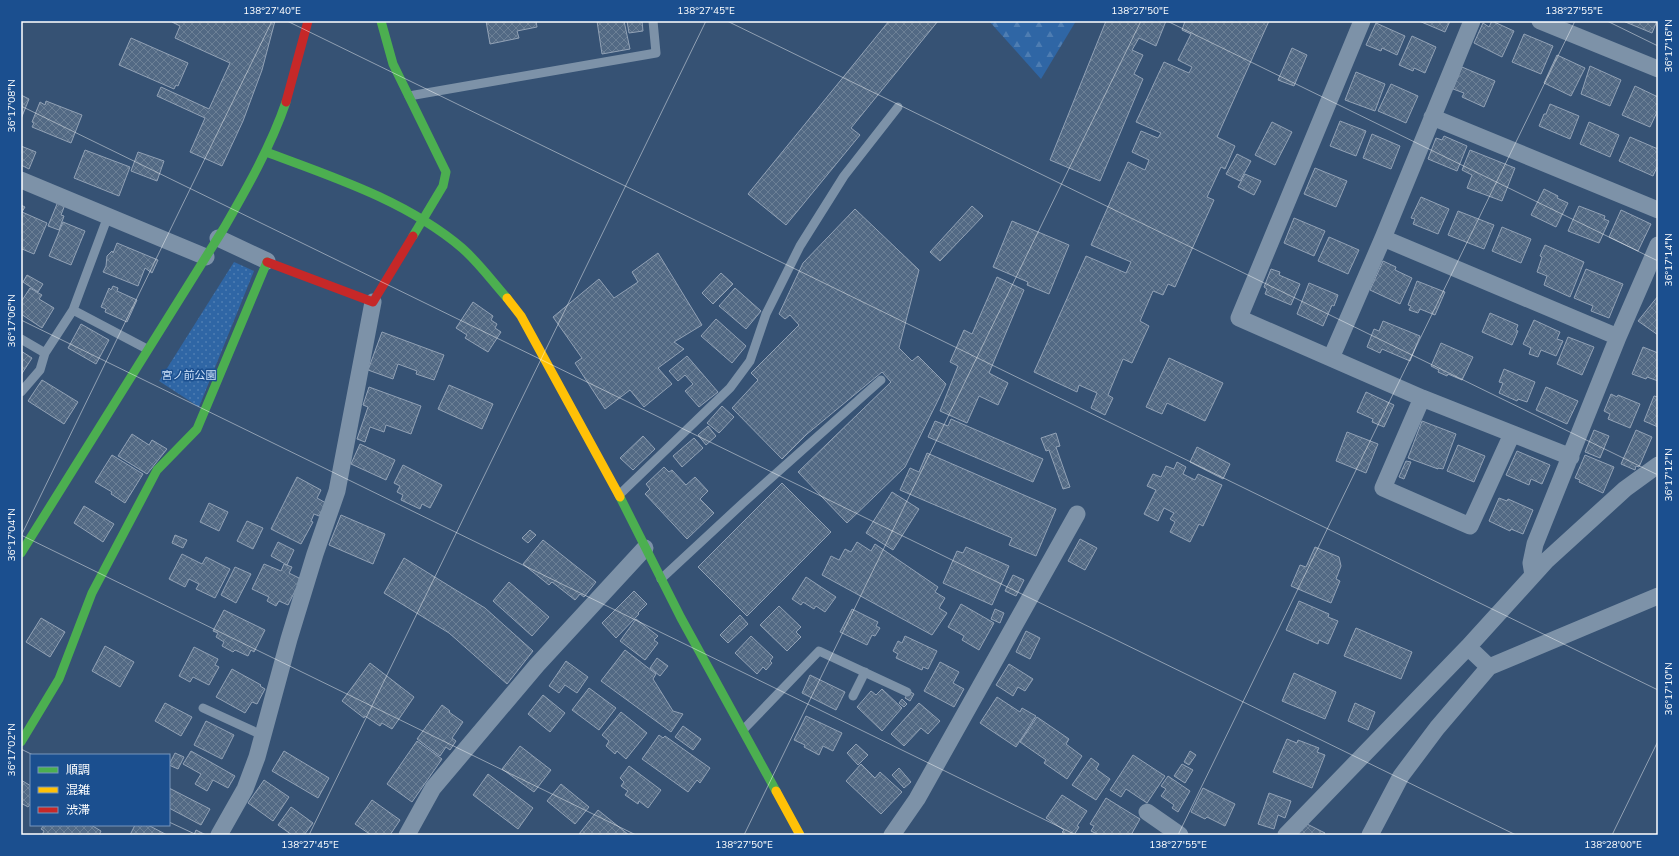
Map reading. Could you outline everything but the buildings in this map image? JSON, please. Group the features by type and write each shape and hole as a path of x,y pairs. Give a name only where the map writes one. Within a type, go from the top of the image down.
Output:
{"street":[{"path":"21,553 147,349 240,203 266,152 281,116 294,78 308,21"},
{"path":"219,835 245,789 257,757 289,638 315,554 337,491 373,302 423,220 443,186 446,178 446,172 393,64 381,21"},
{"path":"1362,21 1239,318 1422,398 1571,458"},
{"path":"1331,358 1383,238 1472,21"},
{"path":"1540,21 1658,69"},
{"path":"1432,117 1658,210"},
{"path":"266,152 359,187 423,220 462,248 479,265 521,316 619,495 661,579 800,835"},
{"path":"21,180 206,257"},
{"path":"218,238 267,261 373,302"},
{"path":"1383,238 1618,337"},
{"path":"1533,575 1531,563 1535,544 1571,458 1618,337 1658,245"},
{"path":"21,742 59,679 92,593 157,470 197,429 267,261"},
{"path":"1422,398 1383,488 1470,526 1512,434"},
{"path":"1286,835 1468,647 1533,575 1625,489 1658,465"},
{"path":"892,835 921,792 1077,514"},
{"path":"407,835 432,788 537,665 645,548"},
{"path":"1370,835 1401,776 1436,728 1489,667 1658,596"},
{"path":"1468,647 1489,667"},
{"path":"1147,812 1180,835"}],"lane":[{"path":"408,96 656,53 653,21"},
{"path":"619,495 730,388 750,361 766,314 800,246 844,176 898,107"},
{"path":"21,392 40,370 45,353 74,310 108,216"},
{"path":"74,310 147,349"},
{"path":"21,339 45,353"},
{"path":"661,579 743,503 881,380"},
{"path":"743,730 819,651 907,692"},
{"path":"853,696 865,672"},
{"path":"203,708 262,735"}],"green space":[{"path":"989,21 1076,21 1041,79"},
{"name":"宮ノ前公園","path":"234,262 254,271 199,407 159,381"}],"traffic: fast":[{"path":"381,21 393,64 446,172 443,186 413,236"},
{"path":"21,553 224,228 266,151 286,102"},
{"path":"266,152 343,181 418,217 441,231 462,248 480,266 507,298"},
{"path":"21,742 59,679 92,593 157,470 197,429 267,262"},
{"path":"620,497 681,618 776,791"}],"traffic: slow":[{"path":"507,298 521,316 620,497"},
{"path":"776,791 800,835"}],"traffic: jam":[{"path":"286,102 308,21"},
{"path":"267,262 373,302 413,236"}]}
